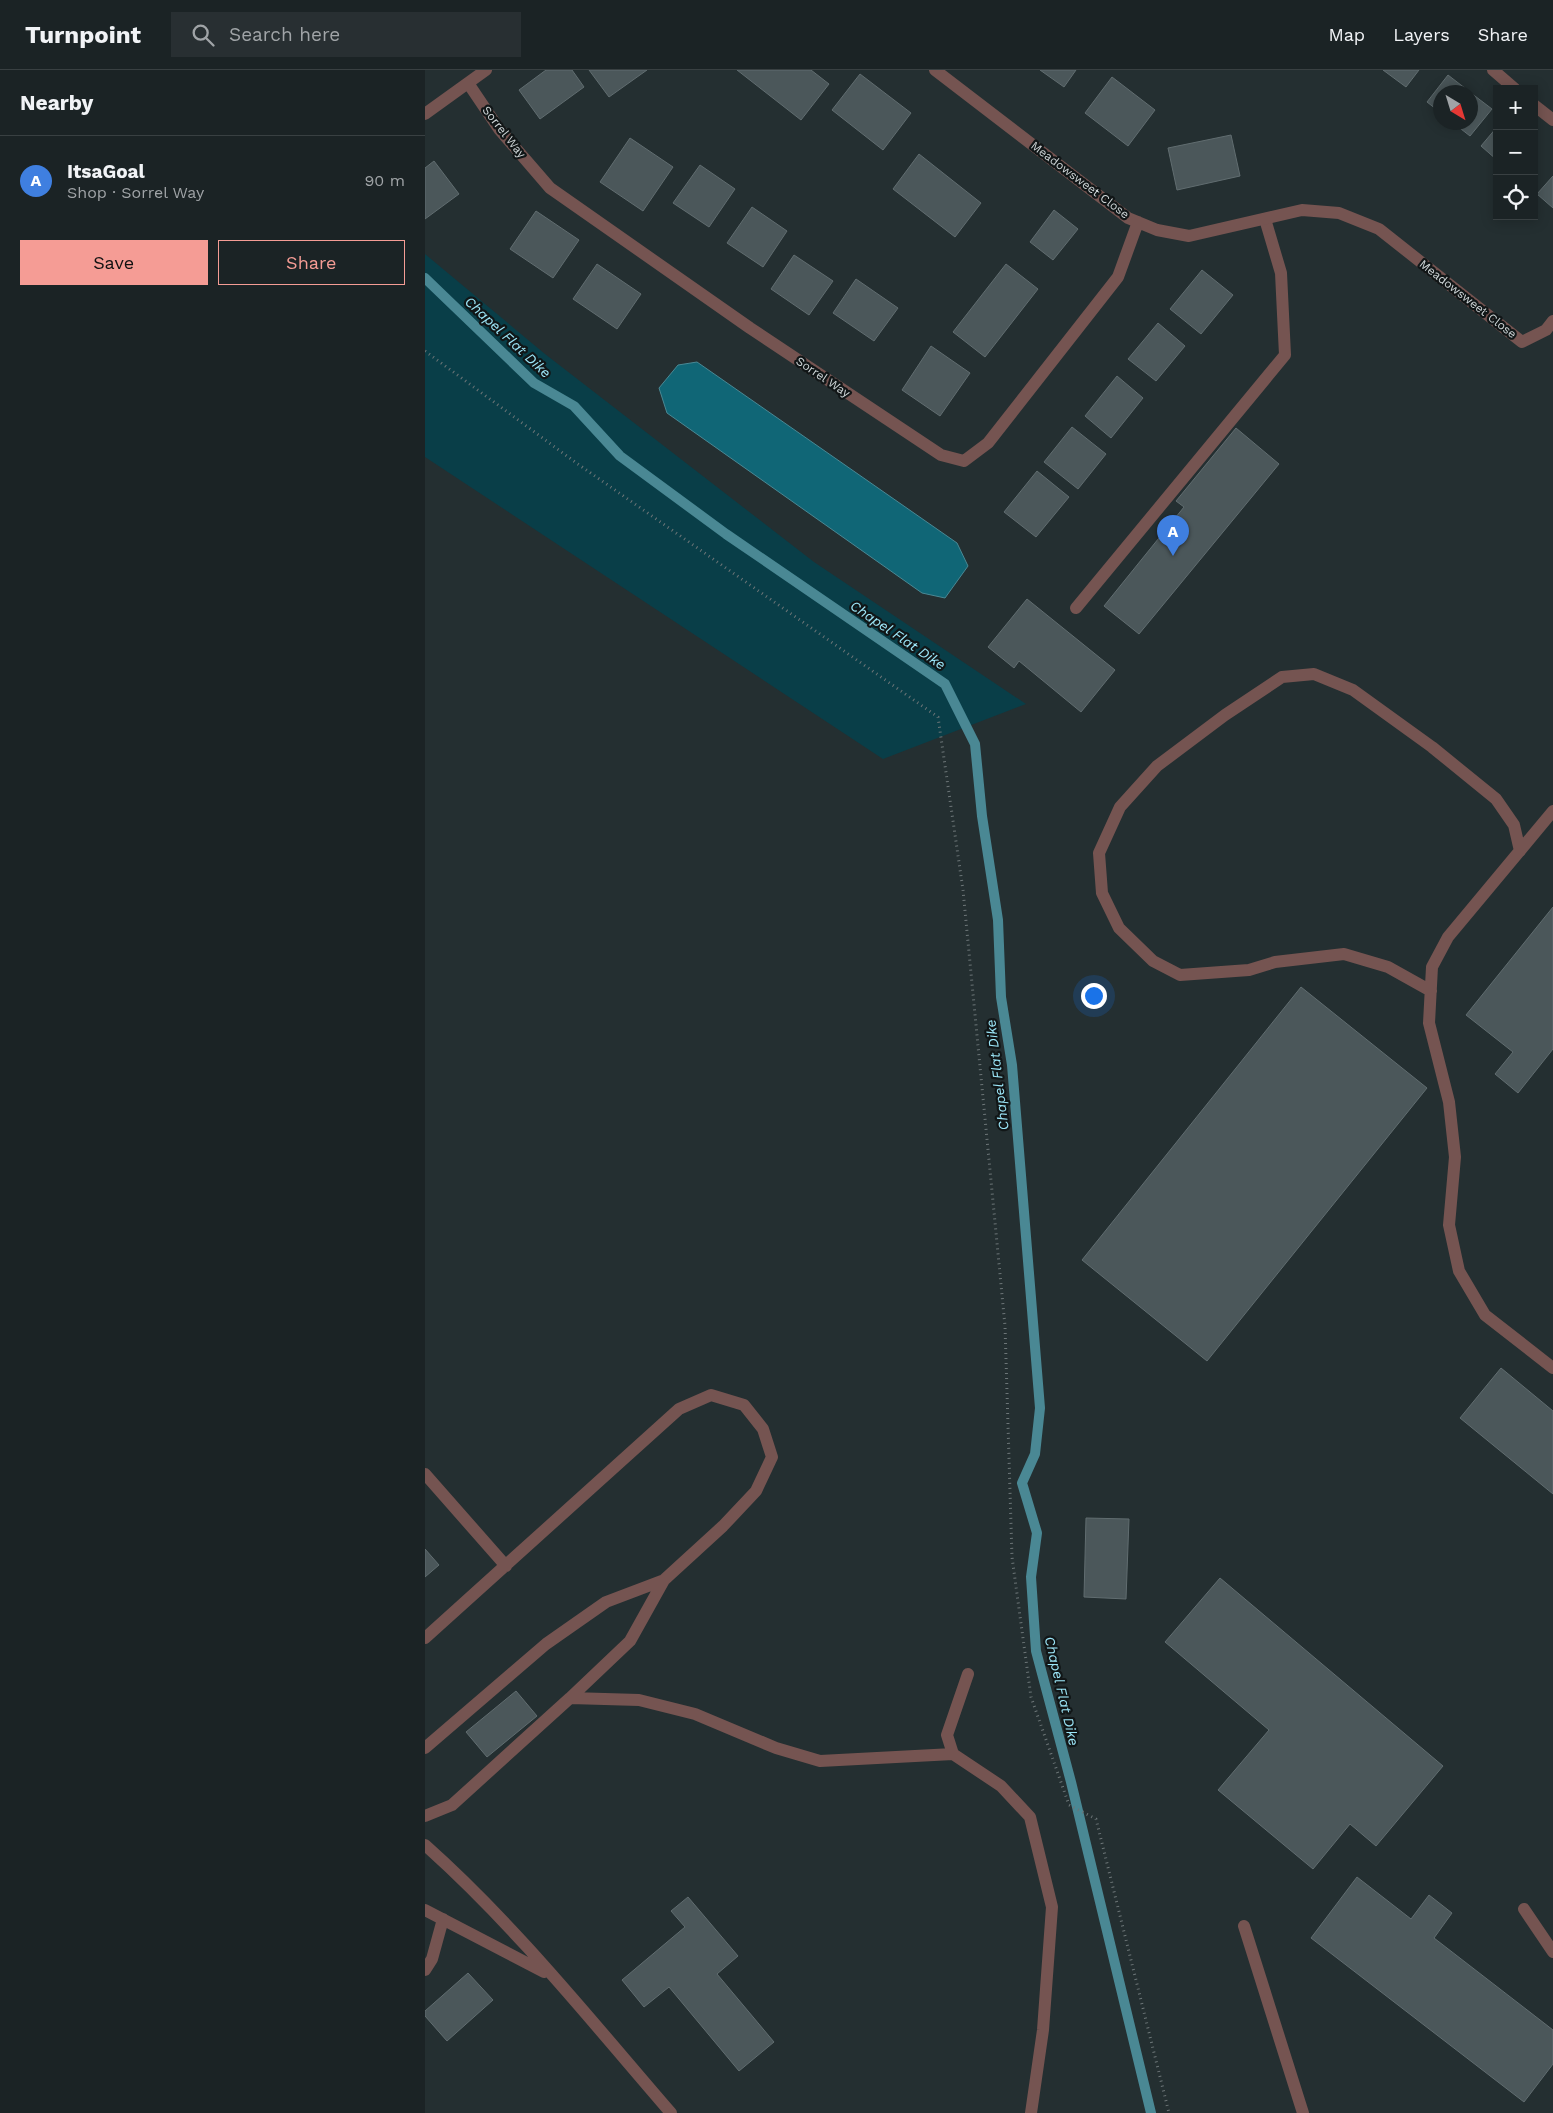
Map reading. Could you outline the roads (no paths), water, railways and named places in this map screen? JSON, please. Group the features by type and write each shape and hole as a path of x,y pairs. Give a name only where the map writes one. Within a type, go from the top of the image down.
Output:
{"street":[{"path":"425,114 486,70"},
{"name":"Meadowsweet Close","path":"935,70 1129,218 1157,230 1189,236 1302,210 1339,214 1379,229 1522,342 1546,330 1553,322"},
{"path":"1493,70 1510,85"},
{"name":"Sorrel Way","path":"468,83 499,129 550,188 750,328 941,455 965,461 988,443 1118,277 1138,222"},
{"path":"1538,108 1553,120"},
{"path":"1076,608 1285,355 1281,273 1265,219"},
{"path":"1431,991 1388,967 1344,954 1275,962 1249,970 1180,975 1153,961 1119,928 1102,893 1099,853 1120,807 1157,766 1225,715 1282,678 1314,674 1353,690 1432,747 1496,799 1514,825 1520,851"},
{"path":"1553,811 1448,937 1432,967 1429,1023 1449,1102 1455,1157 1449,1225 1459,1271 1485,1315 1553,1368"},
{"path":"425,1638 679,1409 711,1395 744,1405 763,1429 772,1457 756,1491 723,1526 664,1580 630,1641 571,1698 452,1805 425,1816"},
{"path":"425,1474 506,1566"},
{"path":"425,1748 546,1644 605,1602 664,1580"},
{"path":"953,1754 947,1735 968,1674"},
{"path":"571,1698 639,1700 695,1714 776,1748 820,1761 953,1754 1001,1786 1030,1817 1053,1907 1043,2030 1031,2113"},
{"path":"425,1846 454,1871 553,1976 671,2113"},
{"path":"1524,1909 1553,1952"},
{"path":"425,1910 553,1976"},
{"path":"425,1970 432,1959 443,1919"},
{"path":"1244,1926 1303,2113"}],"waterway":[{"name":"Chapel Flat Dike","path":"425,278 534,383 574,406 620,456 726,534 945,684 975,744 982,816 998,920 1001,997 1012,1065 1040,1408 1035,1454 1022,1483 1037,1533 1031,1577 1036,1651 1071,1782 1151,2113"}],"place":[{"name":"ItsaGoal","path":"1173,556"}]}
